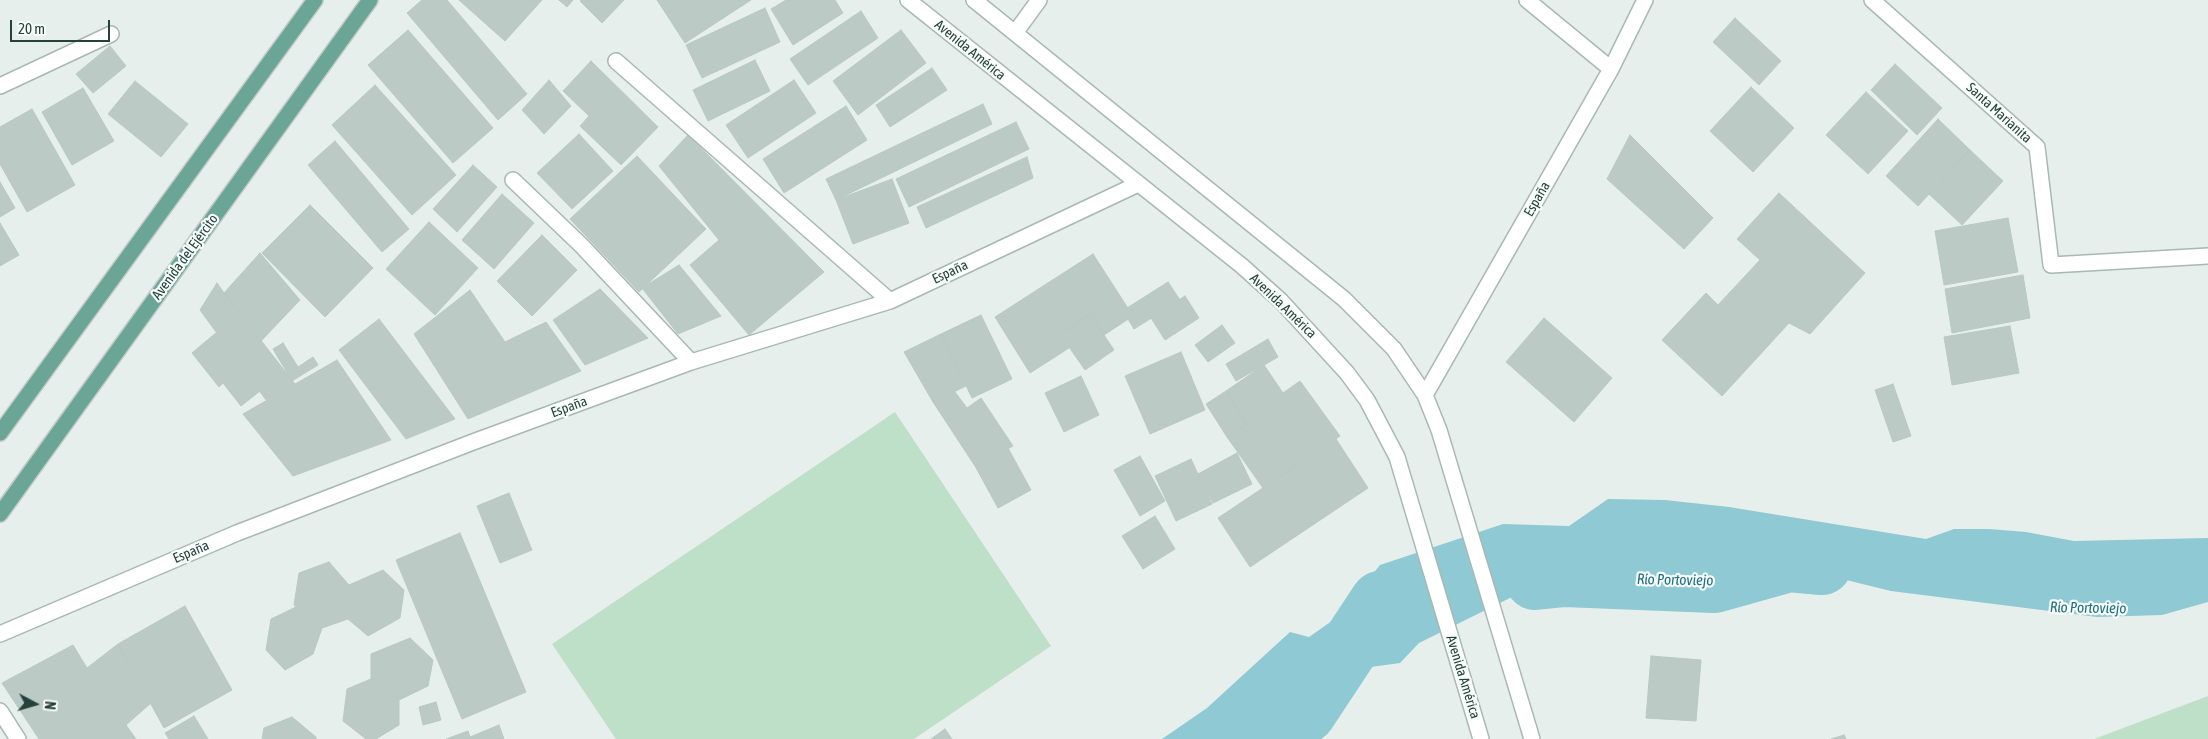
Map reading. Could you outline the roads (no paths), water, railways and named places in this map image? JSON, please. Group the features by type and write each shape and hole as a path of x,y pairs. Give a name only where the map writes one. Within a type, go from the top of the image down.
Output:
{"main road":[{"path":"0,433 316,0"},
{"name":"Avenida del Ejército","path":"0,514 370,0"}],"street":[{"name":"Avenida América","path":"908,0 1242,266 1307,328 1367,400 1397,457 1481,739"},
{"path":"974,0 1344,299 1394,349 1425,395 1439,430 1532,739"},
{"path":"1015,33 1038,0"},
{"path":"1527,0 1611,69"},
{"name":"España","path":"1425,395 1611,69 1645,0"},
{"name":"Santa Marianita","path":"1872,0 2036,147 2051,265 2208,256"},
{"path":"0,86 111,34"},
{"path":"616,61 890,301"},
{"path":"513,180 582,246 691,362"},
{"name":"España","path":"4,628 246,530 473,442 691,362 890,301 1138,184"},
{"path":"0,711 18,739"}],"water":[{"path":"1608,499 1665,500 1729,507 1926,539 1954,529 2026,532 2074,541 2208,538 2208,602 2162,615 2097,617 1891,591 1842,579 1786,581 1716,572 1638,569 1593,590 1522,592 1419,643 1400,663 1371,667 1352,664 1315,678 1299,703 1290,739 1162,739 1207,708 1290,632 1309,637 1339,616 1380,565 1503,524 1569,526"}],"waterway":[{"name":"Río Portoviejo","path":"1535,580 1565,577 1714,583 1789,562 1822,565"},
{"name":"Río Portoviejo","path":"1267,739 1306,713 1380,601"}]}
